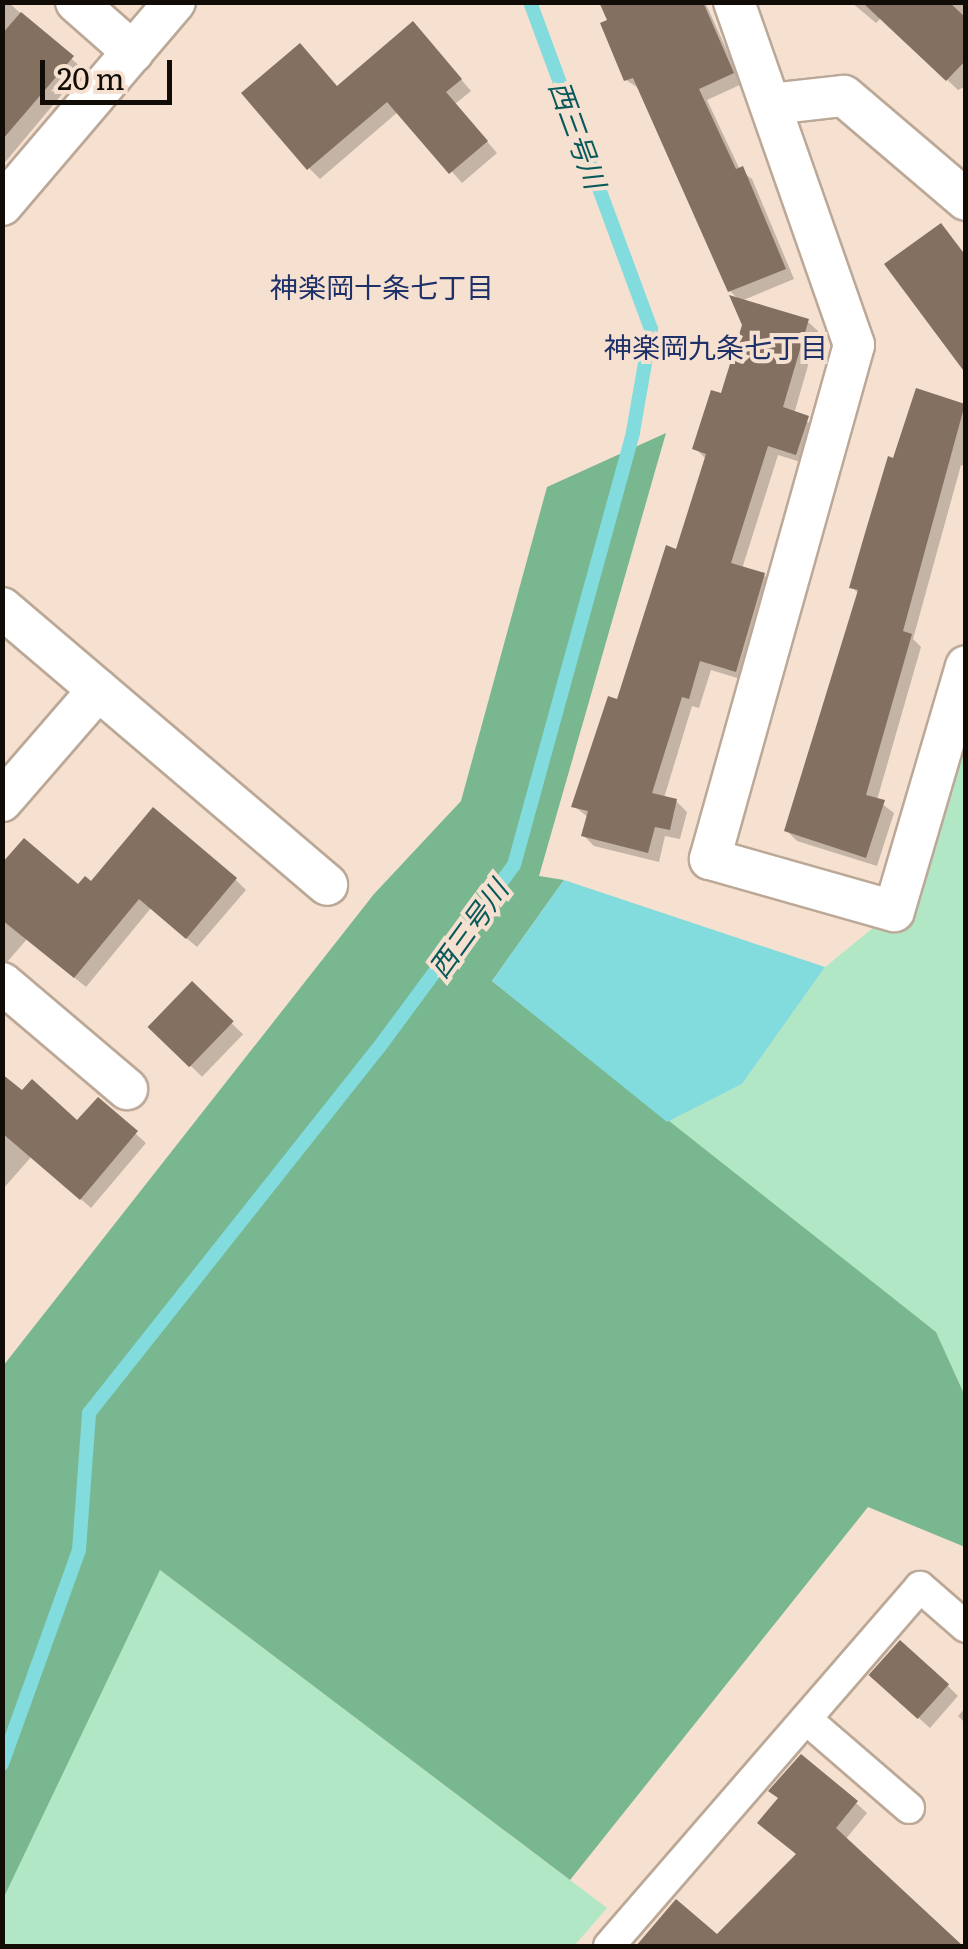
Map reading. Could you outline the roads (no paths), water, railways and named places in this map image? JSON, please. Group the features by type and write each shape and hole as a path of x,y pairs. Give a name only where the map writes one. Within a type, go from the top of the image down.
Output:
{"street":[{"path":"76,2 134,52"},
{"path":"2,206 175,2"},
{"path":"734,2 854,345 710,860 894,910 966,666"},
{"path":"771,104 844,96 966,200"},
{"path":"2,608 327,885"},
{"path":"2,801 98,690"},
{"path":"2,983 127,1090"},
{"path":"609,1946 920,1587 966,1627"},
{"path":"806,1719 908,1808"}],"water":[{"path":"564,880 825,967 742,1084 667,1122 492,981"}],"waterway":[{"name":"西三号川","path":"2,1764 79,1550 89,1413 377,1050 514,865 633,432 651,329 530,2"}],"district":[{"name":"神楽岡十条七丁目","path":"382,286"},
{"name":"神楽岡九条七丁目","path":"716,346"}]}
